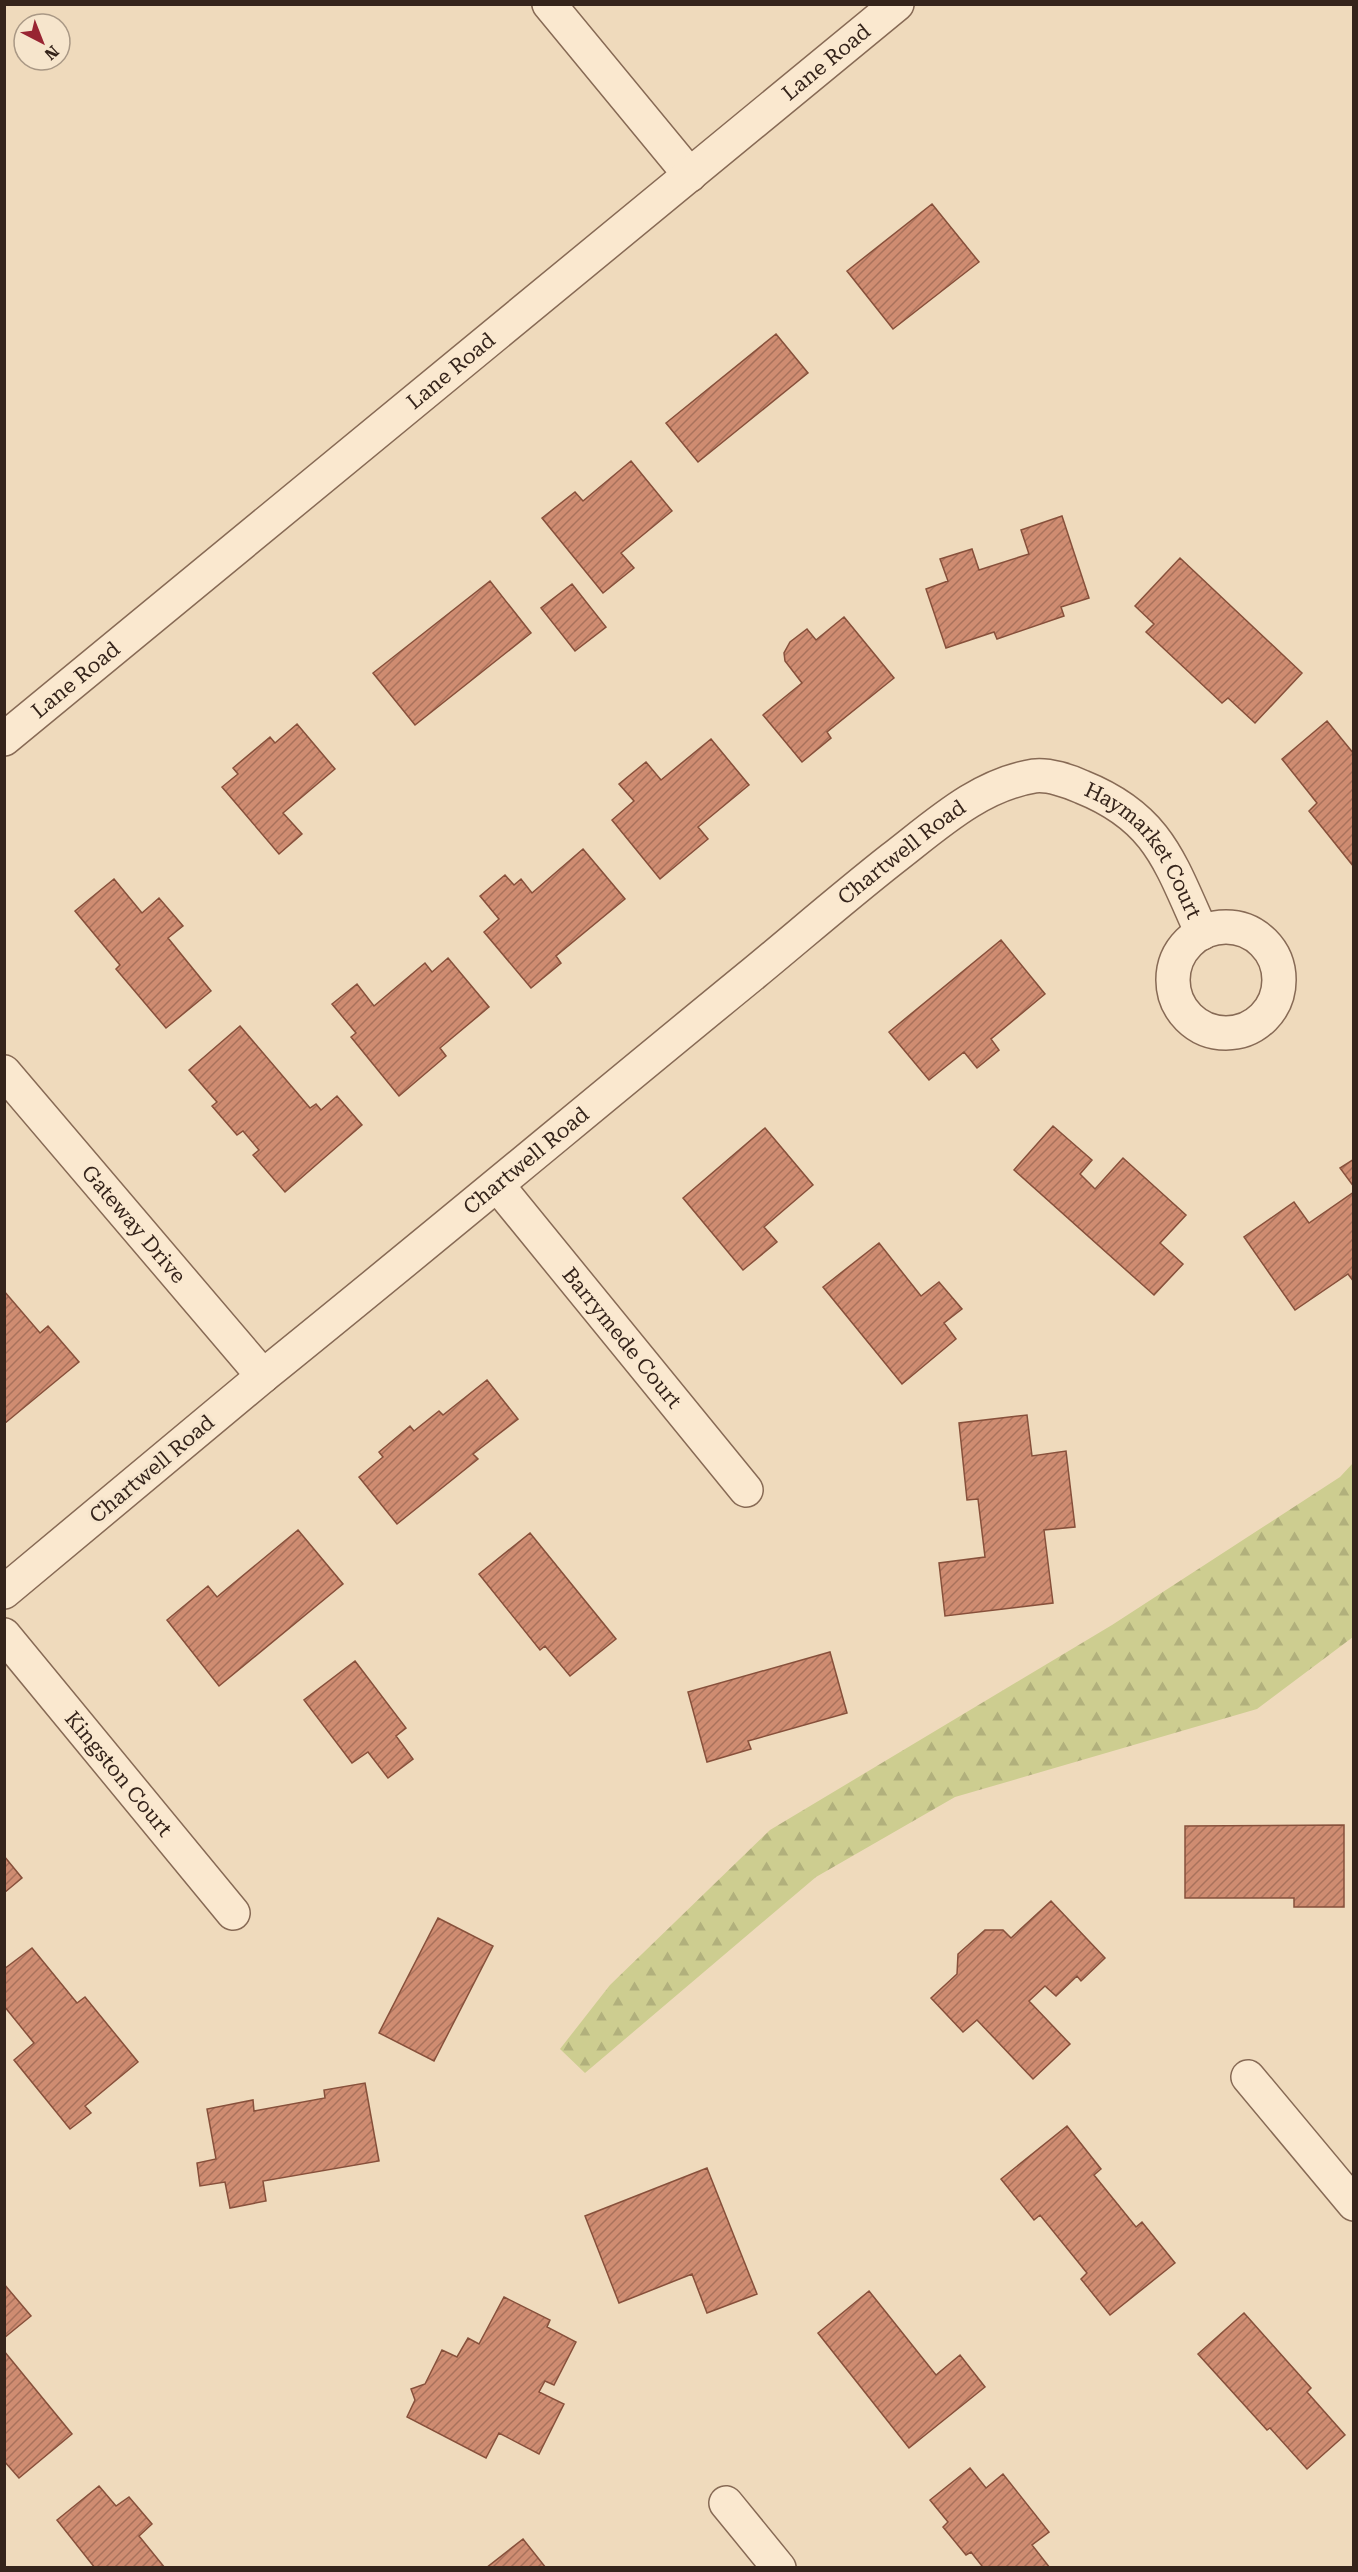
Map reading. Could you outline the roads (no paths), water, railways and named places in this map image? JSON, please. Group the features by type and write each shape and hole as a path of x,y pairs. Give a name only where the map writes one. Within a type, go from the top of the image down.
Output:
{"street":[{"path":"549,4 690,175"},
{"name":"Lane Road","path":"4,739 897,4"},
{"name":"Chartwell Road","path":"4,1592 263,1376 498,1186 864,881 963,804 996,788 1037,776 1071,782"},
{"name":"Haymarket Court","path":"1071,782 1106,796 1137,819 1162,846 1202,933"},
{"name":"Gateway Drive","path":"4,1072 263,1376"},
{"name":"Barrymede Court","path":"498,1186 746,1490"},
{"name":"Kingston Court","path":"4,1635 233,1913"},
{"path":"1248,2077 1353,2204"},
{"path":"726,2503 779,2568"}]}
